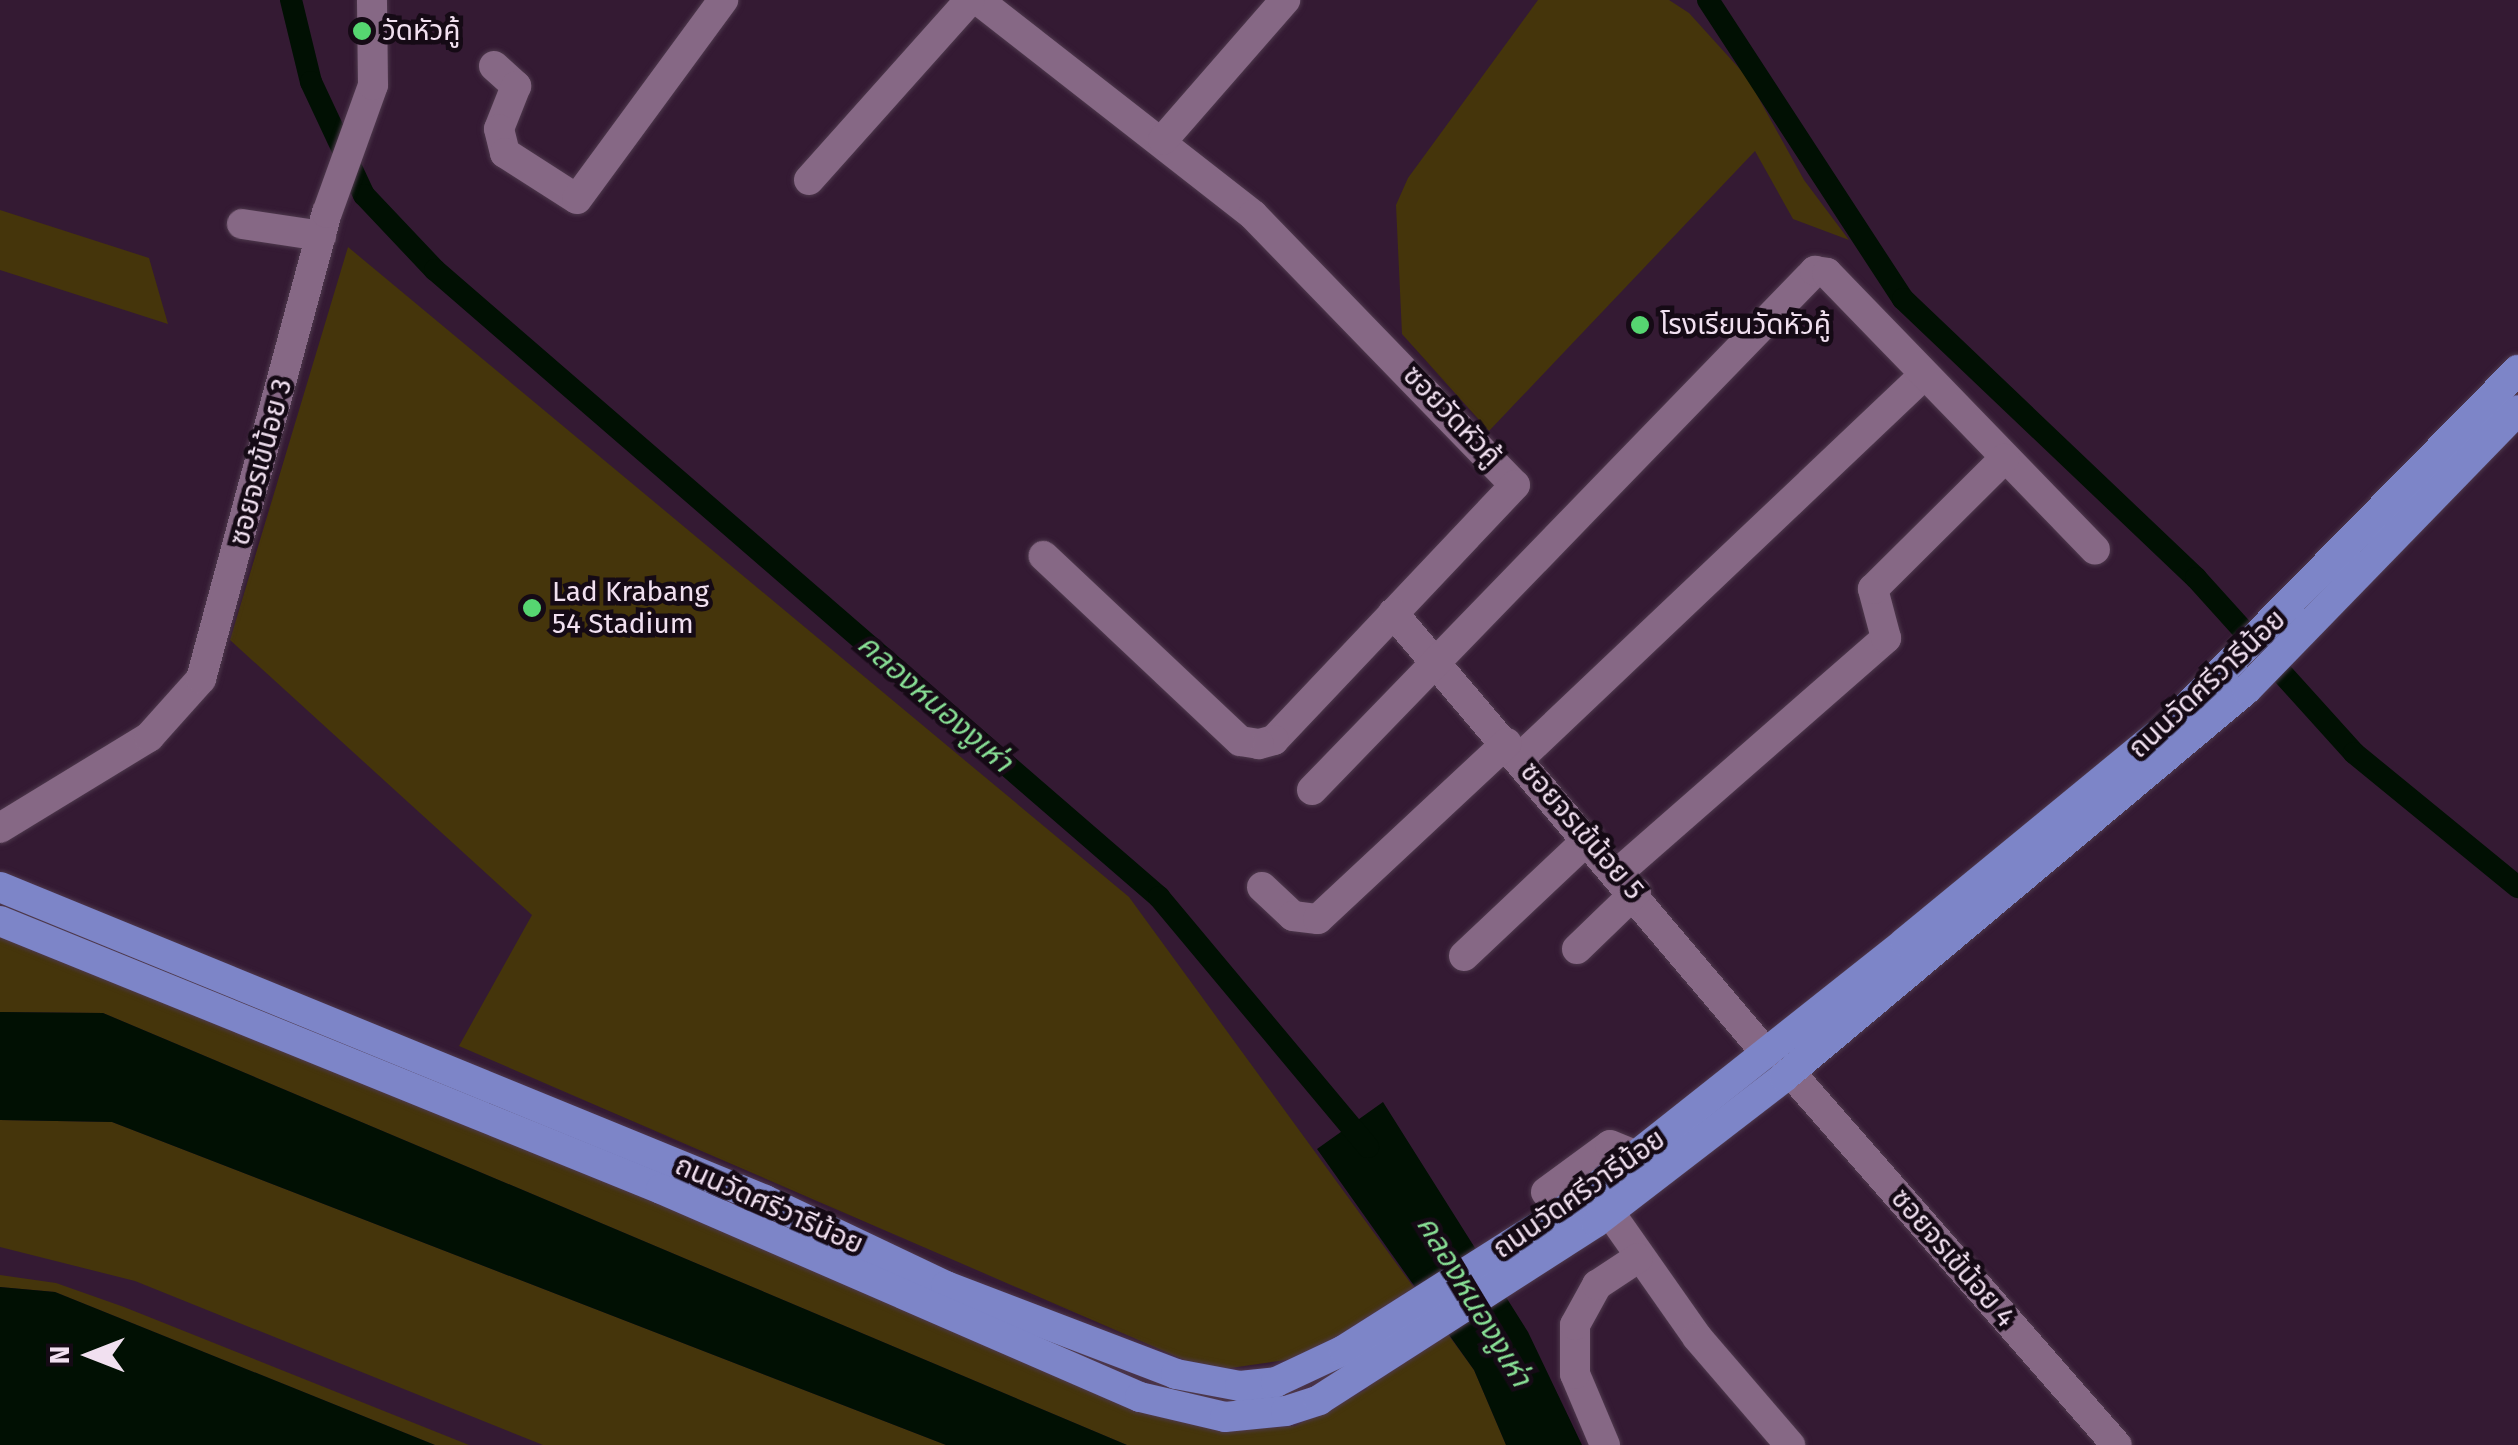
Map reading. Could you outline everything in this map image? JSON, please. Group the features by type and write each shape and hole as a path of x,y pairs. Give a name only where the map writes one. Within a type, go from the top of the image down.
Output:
{"main road":[{"name":"ถนนวัดศรีวารีน้อย","path":"2234,681 2286,611 2518,370"},
{"name":"ถนนวัดศรีวารีน้อย","path":"0,887 766,1200 946,1286 1176,1374 1240,1386 1276,1382 1350,1363 1595,1212 2234,681 2280,656 2518,410"},
{"name":"ถนนวัดศรีวารีน้อย","path":"0,920 662,1189 1140,1397 1193,1413 1261,1415 1319,1400 1350,1363"},
{"name":"ถนนวัดศรีวารีน้อย","path":"1595,1212 1637,1156 1778,1062"}],"street":[{"name":"ซอยจรเข้น้อย 3","path":"0,828 149,737 201,680 324,224 373,85 372,0"},
{"path":"494,66 516,86 500,129 505,153 576,198 723,0"},
{"path":"808,180 970,0"},
{"name":"ซอยวัดหัวคู้","path":"978,0 1163,140 1253,215 1516,485 1274,740 1249,744 1044,556"},
{"path":"1163,140 1285,0"},
{"path":"242,224 324,224"},
{"path":"1312,790 1804,275 1827,273 2094,550"},
{"path":"1262,887 1292,916 1318,919 1514,750 1923,376"},
{"path":"1577,950 1627,882 1886,638 1873,589 2004,459"},
{"name":"ซอยจรเข้น้อย 5","path":"1394,613 1778,1062"},
{"path":"1464,956 1590,838"},
{"name":"ซอยจรเข้น้อย 4","path":"1778,1062 2117,1445"},
{"path":"1546,1192 1610,1145 1637,1156"},
{"path":"1595,1212 1638,1258 1790,1445"},
{"path":"1604,1445 1575,1374 1575,1325 1597,1285 1638,1258"}],"shaded area":[{"path":"1538,0 1669,0 1689,13 1747,77 1804,180 1849,240 1793,219 1755,151 1489,431 1402,334 1396,205 1408,178"},
{"path":"0,210 149,258 168,324 0,270"},
{"path":"348,247 1129,897 1474,1370 1506,1445 1127,1445 103,1013 0,1012 0,931 1220,1431 1295,1426 1367,1389 1333,1339 1293,1359 1210,1371 459,1046 532,915 230,640"},
{"path":"0,1120 112,1122 946,1445 543,1445 135,1281 0,1247"},
{"path":"0,1275 56,1283 124,1307 469,1445 435,1445 55,1292 0,1287"}],"water":[{"path":"0,1012 103,1013 1127,1445 946,1445 112,1122 0,1120"},
{"path":"1383,1102 1528,1332 1582,1445 1506,1445 1474,1370 1317,1149"},
{"path":"0,1287 55,1292 435,1445 0,1445"}],"waterway":[{"name":"คลองหนองงูเห่า","path":"291,0 311,82 364,195 435,270 1159,897 1368,1147"},
{"path":"1708,0 1903,299 2196,578 2354,753 2518,887"}],"place":[{"name":"วัดหัวคู้","path":"362,31"},
{"name":"โรงเรียนวัดหัวคู้","path":"1640,325"},
{"name":"Lad Krabang 54 Stadium","path":"532,608"}]}
